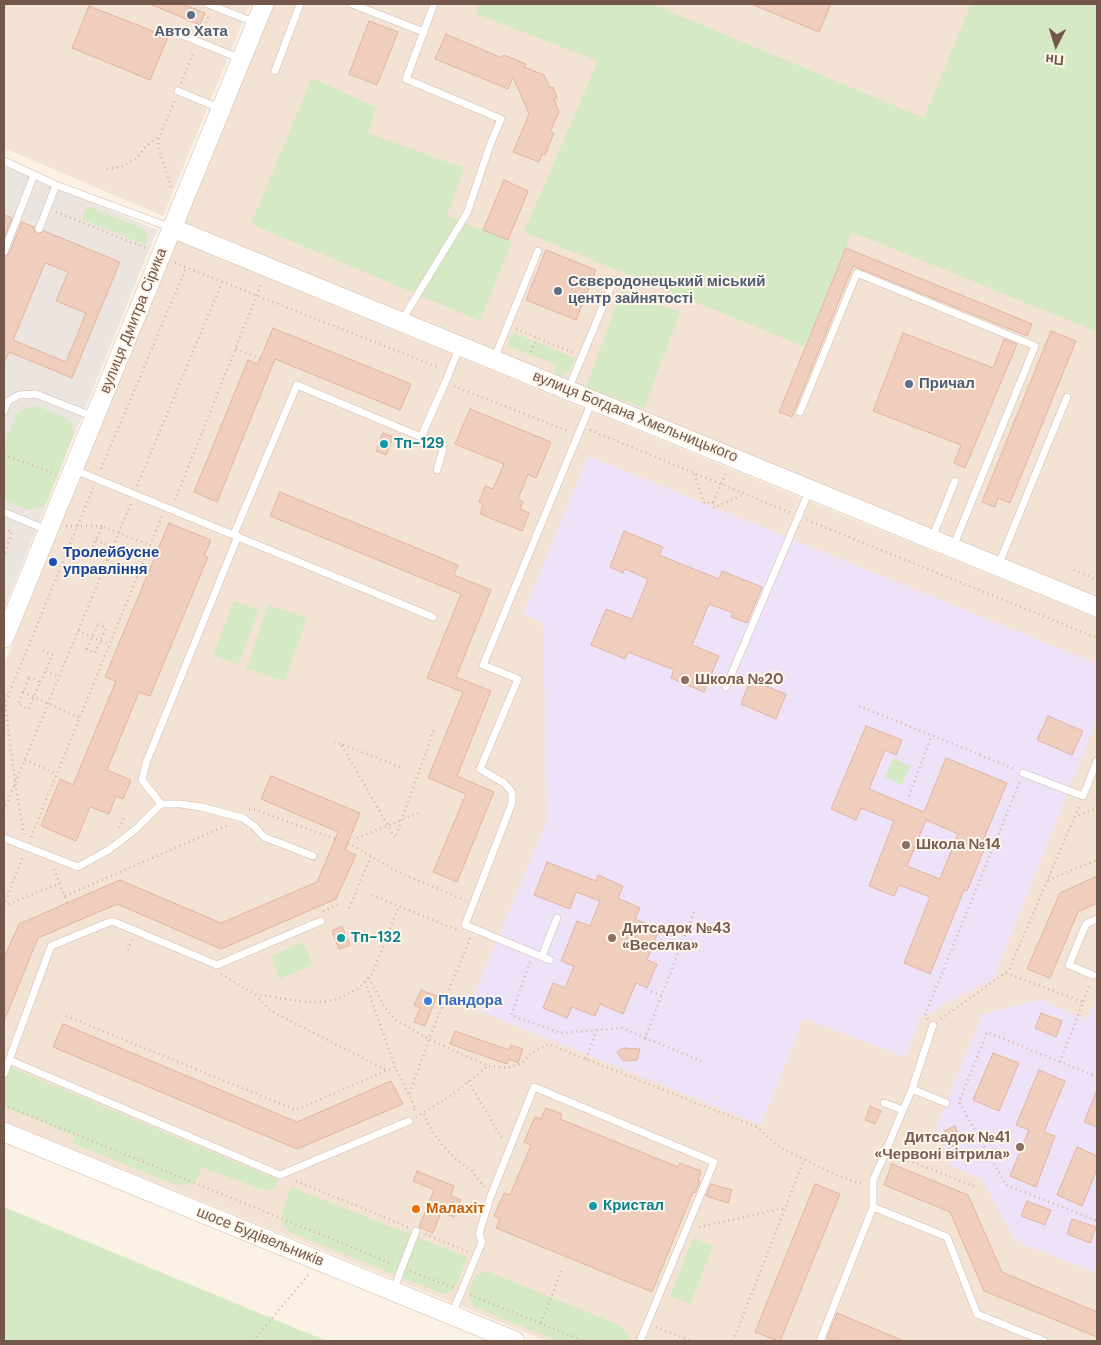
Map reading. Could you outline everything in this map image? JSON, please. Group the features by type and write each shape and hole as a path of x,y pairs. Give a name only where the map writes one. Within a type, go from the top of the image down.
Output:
{"street":[{"name":"вулиця Дмитра Сірика","path":"4,638 264,4"},
{"name":"вулиця Богдана Хмельницького","path":"172,228 1097,607"},
{"name":"шосе Будівельників","path":"4,1132 515,1341"}],"lane":[{"path":"275,71 300,4"},
{"path":"352,4 424,32"},
{"path":"401,322 467,213 490,145 501,119 406,79 434,4"},
{"path":"211,5 256,23"},
{"path":"182,35 241,59"},
{"path":"178,91 221,109"},
{"path":"4,160 56,185 172,228"},
{"path":"4,252 34,174"},
{"path":"39,229 56,185"},
{"path":"494,359 538,251"},
{"path":"800,412 857,273 1035,346 952,547"},
{"path":"568,390 613,282"},
{"path":"421,437 446,383 460,346"},
{"path":"160,804 142,780 146,763 296,385 435,442 443,450 437,470"},
{"path":"4,411 8,401 19,395 36,394 94,417"},
{"path":"998,566 1067,396"},
{"path":"550,960 465,925 512,803 512,792 504,783 480,770 518,679 483,665 593,400"},
{"path":"71,474 134,494 433,618"},
{"path":"931,539 955,481"},
{"path":"726,687 810,489"},
{"path":"4,512 49,528"},
{"path":"1023,773 1083,796 1097,761"},
{"path":"4,838 78,867 110,849 136,829 160,804 180,804 201,806 242,818 255,827 264,837 313,856"},
{"path":"542,956 556,918"},
{"path":"1093,975 1069,965 1086,924 1097,919"},
{"path":"4,1074 51,946 112,921 217,965 321,922"},
{"path":"820,1341 873,1207 873,1182 912,1089 932,1025"},
{"path":"9,1060 280,1175 408,1117"},
{"path":"452,1315 482,1242 479,1234 490,1198 534,1087 714,1162 640,1341"},
{"path":"912,1089 946,1103"},
{"path":"884,1103 903,1110"},
{"path":"873,1207 947,1237 977,1314 1044,1341"},
{"path":"393,1291 416,1231"}],"path":[{"path":"181,206 171,187 158,146 160,135 211,5"},
{"path":"107,169 123,166 137,158 146,146 160,135"},
{"path":"47,208 256,296 450,371"},
{"path":"18,835 30,840 150,545 169,508 268,267"},
{"path":"4,810 222,282"},
{"path":"507,326 582,356"},
{"path":"531,352 537,338"},
{"path":"235,348 262,359"},
{"path":"446,383 579,436"},
{"path":"582,427 1097,638"},
{"path":"4,454 71,474"},
{"path":"727,470 712,502 714,508 744,494"},
{"path":"694,473 705,504 712,502"},
{"path":"49,528 102,526 150,545"},
{"path":"90,553 102,526"},
{"path":"4,528 12,532 4,555"},
{"path":"96,540 112,547"},
{"path":"69,546 107,560"},
{"path":"1074,570 1097,580"},
{"path":"98,624 106,628 101,640 95,653 87,649 98,624"},
{"path":"78,631 110,644"},
{"path":"40,682 29,678 18,704 29,709 53,655 41,650"},
{"path":"46,670 59,677"},
{"path":"23,692 80,718"},
{"path":"4,695 15,782 25,838"},
{"path":"859,706 1023,773 925,1014 932,1025 1010,970 1083,796"},
{"path":"341,744 395,838 434,730"},
{"path":"909,796 932,735"},
{"path":"334,742 400,767"},
{"path":"24,760 57,774"},
{"path":"1074,817 1097,808"},
{"path":"357,838 421,812"},
{"path":"116,834 126,816"},
{"path":"64,896 242,818"},
{"path":"348,843 402,874 474,903"},
{"path":"4,906 26,847"},
{"path":"349,908 370,856"},
{"path":"1047,880 1097,860"},
{"path":"53,865 67,903"},
{"path":"4,906 60,883"},
{"path":"372,895 462,932"},
{"path":"321,912 338,905"},
{"path":"254,994 287,1000 322,1002 344,997 359,988 369,978 399,906"},
{"path":"645,1038 694,912"},
{"path":"408,1094 471,936"},
{"path":"533,952 511,1015 560,1033 622,1028 704,1062"},
{"path":"1006,972 1083,1002"},
{"path":"221,974 254,994 271,1011 387,1070"},
{"path":"1060,1062 1093,975"},
{"path":"369,978 385,1008 396,1020 429,1039 488,1066 506,1068 521,1064 530,1054 548,1044 757,1127 779,1147 834,1174 859,1183 873,1182"},
{"path":"365,982 395,1067 416,1109 408,1117"},
{"path":"651,992 661,996"},
{"path":"66,1016 296,1110 395,1067"},
{"path":"586,1059 597,1030"},
{"path":"1097,1077 987,1032 960,1102 1006,1186 1095,1220 1097,1214"},
{"path":"408,1117 424,1114 452,1095 488,1066"},
{"path":"468,1081 509,1150"},
{"path":"4,1104 584,1341"},
{"path":"424,1114 433,1133 444,1147 482,1182 490,1198"},
{"path":"886,1151 974,1186"},
{"path":"733,1341 804,1160"},
{"path":"296,1182 477,1255"},
{"path":"686,1230 785,1208"},
{"path":"253,1341 320,1261"},
{"path":"541,1323 563,1267"},
{"path":"648,1324 692,1341"}],"shaded area":[{"path":"4,4 250,4 163,216 4,148"},
{"path":"273,4 1097,4 1097,600 183,225"},
{"path":"4,166 157,230 4,609"},
{"path":"176,240 1097,618 1097,1341 547,1341 4,1121 4,665"},
{"path":"588,456 1097,664 1097,719 994,978 921,1017 905,1057 804,1018 761,1125 469,1007 547,821 543,623 523,614"},
{"name":"Дитсадок №41 «Червоні вітрила»","path":"1097,996 1097,1273 1015,1241 982,1179 951,1166 936,1128 982,1015 1040,999 1087,1020"}],"green space":[{"path":"479,4 652,4 924,118 971,4 1097,4 1097,332 852,232 805,347 524,232 598,61 476,14"},
{"path":"312,78 376,107 368,133 464,168 447,216 512,241 480,321 251,224"},
{"path":"89,207 144,229 148,239 145,245 82,219"},
{"path":"622,290 680,312 644,408 586,387"},
{"path":"512,332 575,358 569,372 561,376 552,375 556,365 508,346"},
{"path":"32,406 65,417 72,423 73,435 47,502 42,507 29,510 4,500 4,445 16,415"},
{"path":"234,601 259,610 238,665 213,655"},
{"path":"268,605 307,618 285,681 246,668"},
{"path":"893,758 910,766 902,785 885,777"},
{"path":"303,942 313,965 280,979 271,956"},
{"path":"10,1067 278,1180 278,1186 271,1190 259,1189 202,1167 197,1180 189,1184 175,1185 72,1143 75,1136 4,1107 4,1083"},
{"path":"291,1187 467,1257 457,1285 451,1291 443,1294 289,1232 282,1222 282,1213"},
{"path":"4,1207 302,1331 328,1341 4,1341"},
{"path":"693,1238 713,1246 690,1304 670,1296"},
{"path":"487,1271 621,1326 629,1336 629,1341 558,1341 475,1307 469,1298 469,1291 476,1275"}],"building":[{"name":"Авто Хата","path":"150,4 182,4 205,13 200,25"},
{"path":"751,4 831,4 819,32"},
{"path":"89,6 168,37 150,80 72,48"},
{"path":"369,21 398,32 377,85 349,74"},
{"path":"446,34 502,58 504,55 526,64 524,67 544,75 550,88 553,87 557,98 554,99 559,112 550,132 554,133 545,155 542,154 539,162 513,152 529,114 513,77 508,89 435,59"},
{"path":"504,180 528,191 508,240 483,230"},
{"path":"4,215 12,218 4,238"},
{"path":"22,222 34,227 37,234 44,231 120,262 72,378 9,352 4,363 4,257 9,254","holes":["45,263 68,272 56,301 86,313 66,362 13,340"]},
{"path":"846,248 1032,324 1027,336 853,266 792,417 779,412"},
{"name":"Сєвєродонецький міський центр зайнятості","path":"546,250 596,270 576,320 526,300"},
{"path":"273,328 411,384 400,410 275,359 217,502 194,492 248,360 258,364"},
{"path":"1051,331 1076,341 1010,503 998,498 995,507 982,502"},
{"path":"903,333 993,368 1004,339 1017,344 965,468 954,463 961,445 873,411"},
{"path":"470,409 551,442 536,478 528,474 518,499 523,502 520,509 529,513 522,531 480,514 483,504 479,502 485,486 493,489 504,464 455,444"},
{"name":"Тп-129","path":"383,433 393,437 386,455 376,451"},
{"path":"280,492 458,565 454,575 491,590 456,677 491,691 457,776 494,792 457,882 433,872 466,794 428,778 463,692 427,678 461,594 270,516"},
{"path":"169,523 211,540 204,556 208,557 150,696 139,692 107,770 131,780 123,799 116,796 109,814 90,807 76,841 41,826 60,779 73,785 116,681 105,677"},
{"path":"624,531 663,547 659,555 719,579 722,571 762,587 747,623 731,617 733,613 709,604 692,645 719,656 704,692 671,678 674,670 628,652 625,659 591,645 606,609 632,619 648,579 625,569 623,573 610,567"},
{"path":"750,680 786,694 776,719 741,704"},
{"path":"1048,716 1083,731 1072,755 1037,740"},
{"path":"866,726 902,740 896,755 885,750 869,789 924,812 946,758 1007,783 982,843 986,845 967,891 964,890 930,974 904,963 930,897 899,885 894,896 869,886 894,821 861,808 856,820 831,809","holes":["926,820 958,834 940,879 907,866"]},
{"path":"271,776 360,813 345,850 356,855 336,899 221,949 117,904 38,938 4,1021 4,958 19,924 120,880 221,923 317,882 338,832 261,799"},
{"path":"547,862 596,881 598,875 623,886 618,898 640,908 635,919 659,929 647,960 657,964 647,988 636,983 623,1014 600,1004 595,1016 572,1007 567,1018 543,1008 553,983 565,988 574,966 561,961 577,921 590,926 600,901 576,892 570,909 534,895"},
{"path":"1097,876 1097,903 1078,912 1050,978 1027,969 1060,893"},
{"name":"Тп-132","path":"342,926 350,945 339,949 332,931"},
{"path":"421,990 437,996 425,1026 414,1022 420,1008 414,1005"},
{"path":"1041,1013 1062,1021 1056,1037 1035,1028"},
{"path":"63,1024 297,1122 391,1081 403,1104 297,1149 53,1047"},
{"path":"455,1031 509,1050 511,1045 523,1049 518,1063 509,1059 507,1064 450,1044"},
{"path":"624,1048 640,1049 637,1060 623,1061 617,1052"},
{"path":"993,1053 1019,1063 999,1111 973,1100"},
{"path":"1039,1070 1065,1081 1044,1132 1055,1136 1036,1187 1010,1176 1029,1130 1016,1125"},
{"path":"1097,1090 1097,1127 1084,1122"},
{"path":"870,1106 881,1111 875,1124 865,1120"},
{"name":"Кристал","path":"546,1108 562,1114 560,1119 678,1167 680,1163 701,1171 698,1180 700,1181 695,1193 693,1192 652,1292 496,1228 500,1219 494,1216 504,1193 510,1195 531,1145 524,1142 535,1117 541,1119"},
{"path":"955,1126 962,1142 950,1147 944,1131"},
{"path":"1077,1147 1097,1156 1097,1169 1082,1206 1057,1195"},
{"path":"892,1164 968,1195 1002,1272 1097,1312 1097,1337 984,1291 950,1212 884,1185"},
{"path":"417,1171 454,1186 451,1196 461,1200 454,1217 441,1212 433,1233 419,1227 434,1190 413,1181"},
{"path":"711,1184 732,1190 728,1203 706,1196"},
{"path":"815,1184 840,1194 780,1341 778,1341 755,1332"},
{"path":"1027,1201 1051,1210 1045,1225 1021,1216"},
{"path":"1072,1219 1096,1227 1090,1243 1067,1234"},
{"path":"837,1313 904,1341 836,1341 827,1338"}],"place":[{"name":"Авто Хата","path":"191,15"},
{"name":"Сєвєродонецький міський центр зайнятості","path":"558,291"},
{"name":"Причал","path":"909,384"},
{"name":"Тп-129","path":"384,444"},
{"name":"Тролейбусне управління","path":"53,562"},
{"name":"Школа №20","path":"685,680"},
{"name":"Школа №14","path":"906,845"},
{"name":"Тп-132","path":"341,938"},
{"name":"Дитсадок №43 «Веселка»","path":"612,938"},
{"name":"Пандора","path":"428,1001"},
{"name":"Дитсадок №41 «Червоні вітрила»","path":"1020,1147"},
{"name":"Кристал","path":"593,1206"},
{"name":"Малахіт","path":"416,1209"}]}
